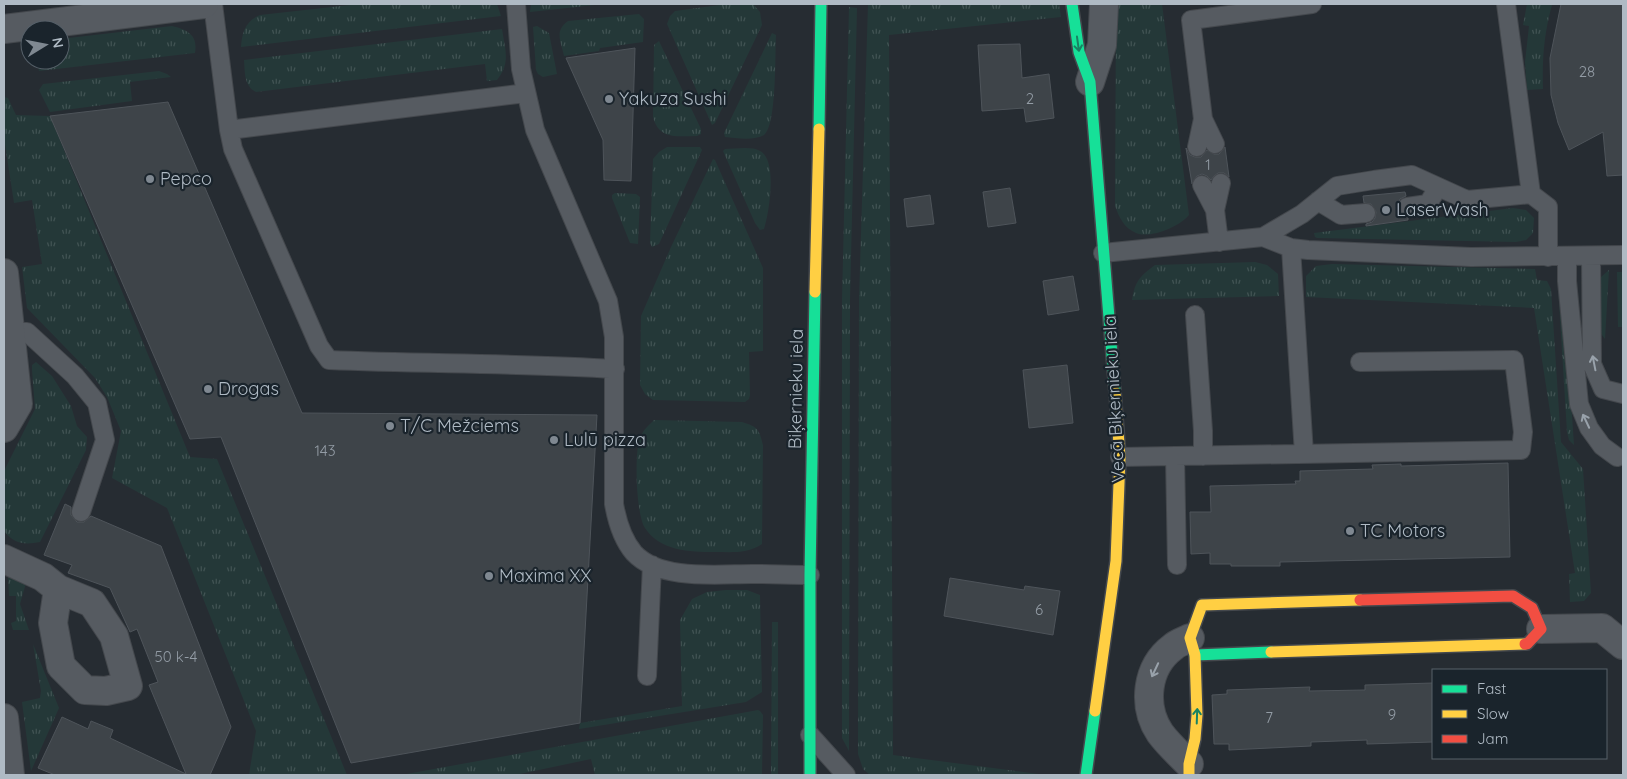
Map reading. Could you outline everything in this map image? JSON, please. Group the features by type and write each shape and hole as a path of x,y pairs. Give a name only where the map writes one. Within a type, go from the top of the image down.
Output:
{"street":[{"path":"4,29 204,4"},
{"name":"Biķernieku iela","path":"810,775 810,575 821,4"},
{"name":"Vecā Biķernieku iela","path":"1072,4 1079,52 1090,82 1120,457 1116,561 1086,775"},
{"name":"Vecā Biķernieku iela","path":"1090,82 1102,45 1104,4"},
{"path":"4,275 12,332 18,404 4,428"},
{"path":"4,559 43,577 58,589"},
{"path":"1189,769 1195,739 1197,715 1192,647 1202,604 1513,596 1532,608 1541,628"},
{"path":"1189,769 1160,733 1151,716 1148,698 1150,680 1158,662 1173,646 1527,644 1541,628 1602,628 1623,645"},
{"path":"4,718 10,775"}],"lane":[{"path":"213,4 233,149 319,346 330,360 560,366 615,370"},
{"path":"516,4 521,69 535,130 608,301 614,336 614,504 617,522 624,537 635,553 652,565 666,570 690,574 810,575"},
{"path":"1215,144 1204,119 1192,20 1312,4"},
{"path":"1506,4 1531,194"},
{"path":"229,130 526,93"},
{"path":"1197,147 1204,119"},
{"path":"1104,253 1263,237 1302,214 1336,186 1412,175 1467,200 1531,194 1548,207 1548,257"},
{"path":"1219,242 1215,210 1221,183"},
{"path":"1202,185 1215,210"},
{"path":"1407,207 1428,204 1438,187"},
{"path":"1318,201 1341,215 1366,212"},
{"path":"1263,237 1291,248 1471,257 1623,255"},
{"path":"1291,248 1304,454"},
{"path":"1591,256 1592,364 1603,388 1623,394"},
{"path":"1567,257 1567,281 1579,404 1589,428 1602,446 1617,457"},
{"path":"1195,315 1203,456"},
{"path":"12,332 27,332 75,376 97,403 105,440 82,512"},
{"path":"1120,457 1521,450 1523,432 1514,360 1360,362"},
{"path":"1175,456 1177,565"},
{"path":"647,676 652,565"},
{"path":"810,735 846,775"}],"green space":[{"path":"359,4 497,4 501,16 241,47 245,28 260,15"},
{"path":"531,4 604,4 530,12"},
{"path":"727,4 753,4 760,12 762,25 715,123 712,125 667,24 670,16 675,11"},
{"path":"868,4 1059,4 1061,17 889,35 893,755 1046,775 870,775 863,769 858,754 859,300"},
{"path":"1116,4 1162,4 1189,215 1172,228 1156,233 1136,233 1128,228 1120,218 1115,206"},
{"path":"1527,4 1552,5 1544,47 1543,89 1527,90 1525,62 1529,26 1523,25"},
{"path":"849,7 857,8 850,300 849,751 842,738 842,300"},
{"path":"639,14 644,19 643,42 600,48 599,51 564,56 560,33 568,21"},
{"path":"172,26 183,29 191,34 196,47 195,53 70,67 70,38"},
{"path":"537,26 549,33 557,74 543,77 536,70 533,27"},
{"path":"502,29 506,62 497,80 487,81 485,64 256,92 249,86 246,79 244,60"},
{"path":"772,33 776,35 775,72 773,104 768,129 764,135 755,138 725,137 724,133"},
{"path":"659,41 701,129 701,134 697,136 676,136 664,133 660,130 653,117 654,45"},
{"path":"159,71 171,77 130,82 132,101 50,112 39,90 43,84"},
{"path":"4,97 8,98 16,115 50,116 190,457 217,459 347,775 249,775 256,731 167,508 112,478 121,431 107,397 95,378 27,308 22,267 42,264 32,200 14,203 4,138"},
{"path":"667,147 700,147 702,150 659,244 652,247 650,243 653,159"},
{"path":"725,149 757,149 766,156 769,165 771,187 764,229 760,230 755,223 723,151"},
{"path":"713,159 763,268 763,351 749,352 750,395 749,399 745,402 653,400 645,394 640,385 641,316"},
{"path":"615,193 636,194 640,197 638,244 630,243 612,198 612,195"},
{"path":"1513,208 1526,210 1534,218 1533,233 1526,240 1516,242 1317,238 1314,233"},
{"path":"1255,262 1267,265 1278,274 1279,296 1132,300 1139,280 1155,265"},
{"path":"1332,264 1535,269 1537,280 1547,281 1551,289 1561,442 1583,469 1591,593 1584,601 1570,602 1569,574 1575,573 1534,308 1306,297 1306,276 1316,266"},
{"path":"1609,270 1605,339 1599,331 1601,277"},
{"path":"1617,272 1623,272 1623,327 1618,327"},
{"path":"1558,286 1564,298 1574,445 1569,440 1567,432"},
{"path":"36,362 52,376 71,406 77,426 87,437 86,450 40,542 25,543 12,539 4,531 4,471 35,409 32,365"},
{"path":"654,420 742,422 757,429 763,445 762,544 739,552 695,551 667,546 651,536 642,521 640,510 637,456 640,438 644,430"},
{"path":"8,576 26,583 20,604 29,630 13,630 11,623 16,621 16,596 9,596"},
{"path":"747,590 760,595 762,692 746,702 579,729 580,723 682,706 680,620 692,599 707,592"},
{"path":"772,622 778,622 778,775 771,775"},
{"path":"33,644 59,708 31,771 22,702 40,698 41,691"},
{"path":"758,710 763,715 762,775 595,775 591,759 515,775 401,775"}],"building":[{"path":"1561,4 1623,4 1623,175 1607,176 1603,132 1569,150 1558,123 1551,95 1550,58"},
{"path":"1020,44 1022,78 1049,74 1054,118 1026,122 1024,108 982,111 978,45"},
{"name":"Yakuza Sushi","path":"635,48 631,181 604,180 603,140 566,58"},
{"name":"T/C Mežciems","path":"168,102 302,413 597,415 580,723 351,763 221,437 190,439 50,116"},
{"path":"1225,147 1229,177 1224,173 1218,173 1211,180 1202,174 1197,176 1192,184 1186,148 1190,155 1201,157 1207,150 1214,154 1219,154"},
{"path":"1010,188 1016,223 988,227 983,192"},
{"name":"LaserWash","path":"1405,192 1406,196 1400,199 1396,208 1399,214 1408,218 1408,220 1366,226 1375,218 1376,212 1371,204 1364,203 1363,196"},
{"path":"930,195 934,224 907,227 904,199"},
{"path":"1073,276 1079,310 1048,315 1043,281"},
{"path":"1067,365 1073,423 1029,428 1023,370"},
{"name":"TC Motors","path":"1508,463 1510,557 1280,562 1280,566 1231,566 1231,564 1210,564 1210,553 1191,554 1190,512 1211,512 1210,486 1296,484 1295,481 1300,481 1300,471 1373,469 1372,465"},
{"path":"65,504 71,507 71,515 77,522 84,522 91,516 161,546 231,727 210,775 55,775 38,768 62,717 88,729 91,721 113,730 110,738 186,774 149,685 158,682 137,629 130,632 110,588 68,573 72,565 44,555"},
{"path":"950,578 1024,590 1025,586 1060,591 1053,635 944,616"},
{"path":"1432,683 1432,742 1367,744 1367,740 1311,742 1311,746 1229,750 1229,744 1214,744 1212,695 1227,694 1227,690 1310,687 1309,691 1365,690 1365,685"}],"traffic: fast":[{"path":"819,129 821,4"},
{"path":"1072,4 1079,52 1090,82 1115,392"},
{"path":"810,775 810,575 815,292"},
{"path":"1195,655 1271,652"},
{"path":"1086,775 1095,711"}],"traffic: slow":[{"path":"815,292 819,129"},
{"path":"1095,711 1116,561 1120,457 1115,392"},
{"path":"1189,775 1197,715 1195,655 1190,638 1202,605 1360,600"},
{"path":"1271,652 1525,644"}],"traffic: jam":[{"path":"1360,600 1513,596 1532,608 1541,629 1525,644"}],"place":[{"name":"Yakuza Sushi","path":"609,99"},
{"name":"Pepco","path":"150,179"},
{"name":"LaserWash","path":"1386,210"},
{"name":"Drogas","path":"208,389"},
{"name":"T/C Mežciems","path":"390,426"},
{"name":"Lulū pizza","path":"554,440"},
{"name":"TC Motors","path":"1350,531"},
{"name":"Maxima XX","path":"489,576"}]}
